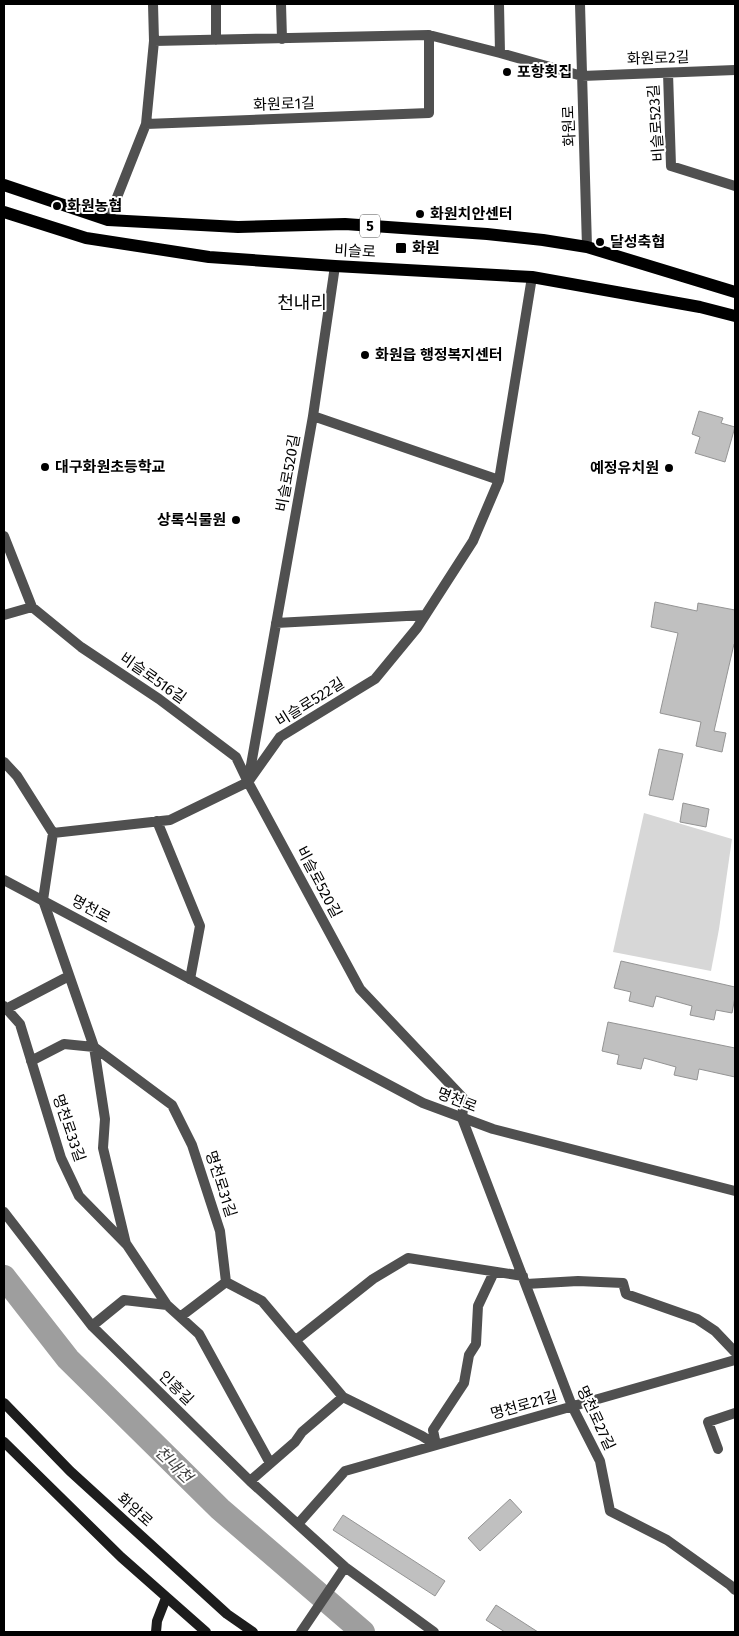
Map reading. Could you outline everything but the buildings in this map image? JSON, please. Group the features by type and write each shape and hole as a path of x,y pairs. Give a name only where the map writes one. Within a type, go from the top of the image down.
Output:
{"main road":[{"name":"비슬로","path":"4,185 108,220 238,227 345,224 487,234 587,247 735,292"},
{"name":"비슬로","path":"4,212 86,238 209,256 335,266 532,277 700,307 735,316"},
{"name":"화암로","path":"6,1405 70,1470 228,1614 253,1632"},
{"path":"4,1442 121,1558 206,1632"},
{"path":"156,1632 157,1621 166,1598"}],"street":[{"path":"108,220 146,124 154,41 153,4"},
{"path":"216,4 216,40"},
{"path":"281,4 282,38"},
{"path":"499,4 500,53"},
{"name":"화원로","path":"580,4 587,247"},
{"path":"154,41 429,36 500,53 582,76"},
{"name":"화원로1길","path":"146,124 429,113 429,36"},
{"name":"화원로2길","path":"582,76 735,70"},
{"name":"비슬로523길","path":"668,72 671,166 735,186"},
{"name":"비슬로520길","path":"335,266 313,416 248,782 360,989 464,1099 462,1118"},
{"name":"비슬로522길","path":"53,833 170,820 248,782 280,737 374,679 417,628 473,540 499,480 532,277"},
{"name":"비슬로520길","path":"313,416 499,480"},
{"name":"비슬로516길","path":"4,536 32,607 81,647 159,700 236,757 248,782"},
{"path":"4,615 32,607"},
{"path":"276,623 425,615"},
{"path":"4,762 17,776 53,833 43,900 94,1047 64,1044 32,1061"},
{"path":"157,821 200,926 190,979"},
{"name":"명천로","path":"4,880 423,1103 493,1130 735,1191"},
{"path":"4,1008 69,976"},
{"name":"명천로33길","path":"4,1008 20,1024 61,1158 80,1196 126,1245 167,1306 199,1334 270,1463"},
{"name":"명천로33길","path":"94,1047 105,1118 103,1148 126,1245"},
{"name":"명천로31길","path":"94,1047 172,1105 192,1145 220,1231 226,1282"},
{"name":"명천로27길","path":"462,1118 572,1406 600,1461 610,1511 667,1540 735,1590"},
{"name":"인흥길","path":"4,1212 92,1326 250,1481 345,1568 434,1632"},
{"path":"296,1340 372,1279 408,1258 494,1272 524,1280 623,1282 626,1294 697,1319 715,1331 735,1352"},
{"path":"436,1445 433,1430 464,1382 469,1355 476,1344 478,1306 494,1272"},
{"path":"180,1317 226,1282 262,1302 343,1397 422,1436 436,1445"},
{"path":"92,1326 124,1300 167,1306"},
{"name":"명천로21길","path":"298,1524 345,1471 735,1360"},
{"path":"250,1481 295,1442 302,1432 343,1397"},
{"path":"718,1449 708,1422 735,1413"},
{"path":"301,1632 345,1568"}],"shaded area":[{"path":"644,813 732,839 711,971 613,952"}],"waterway":[{"name":"천내천","path":"4,1277 68,1359 220,1509 363,1632"}],"place":[{"name":"포항횟집","path":"507,72"},
{"name":"화원농협","path":"57,206"},
{"name":"화원치안센터","path":"420,214"},
{"name":"달성축협","path":"600,242"},
{"name":"화원","path":"401,248"},
{"name":"화원읍 행정복지센터","path":"365,355"},
{"name":"대구화원초등학교","path":"45,467"},
{"name":"예정유치원","path":"669,468"},
{"name":"상록식물원","path":"236,520"}],"district":[{"name":"천내리","path":"302,303"}]}
